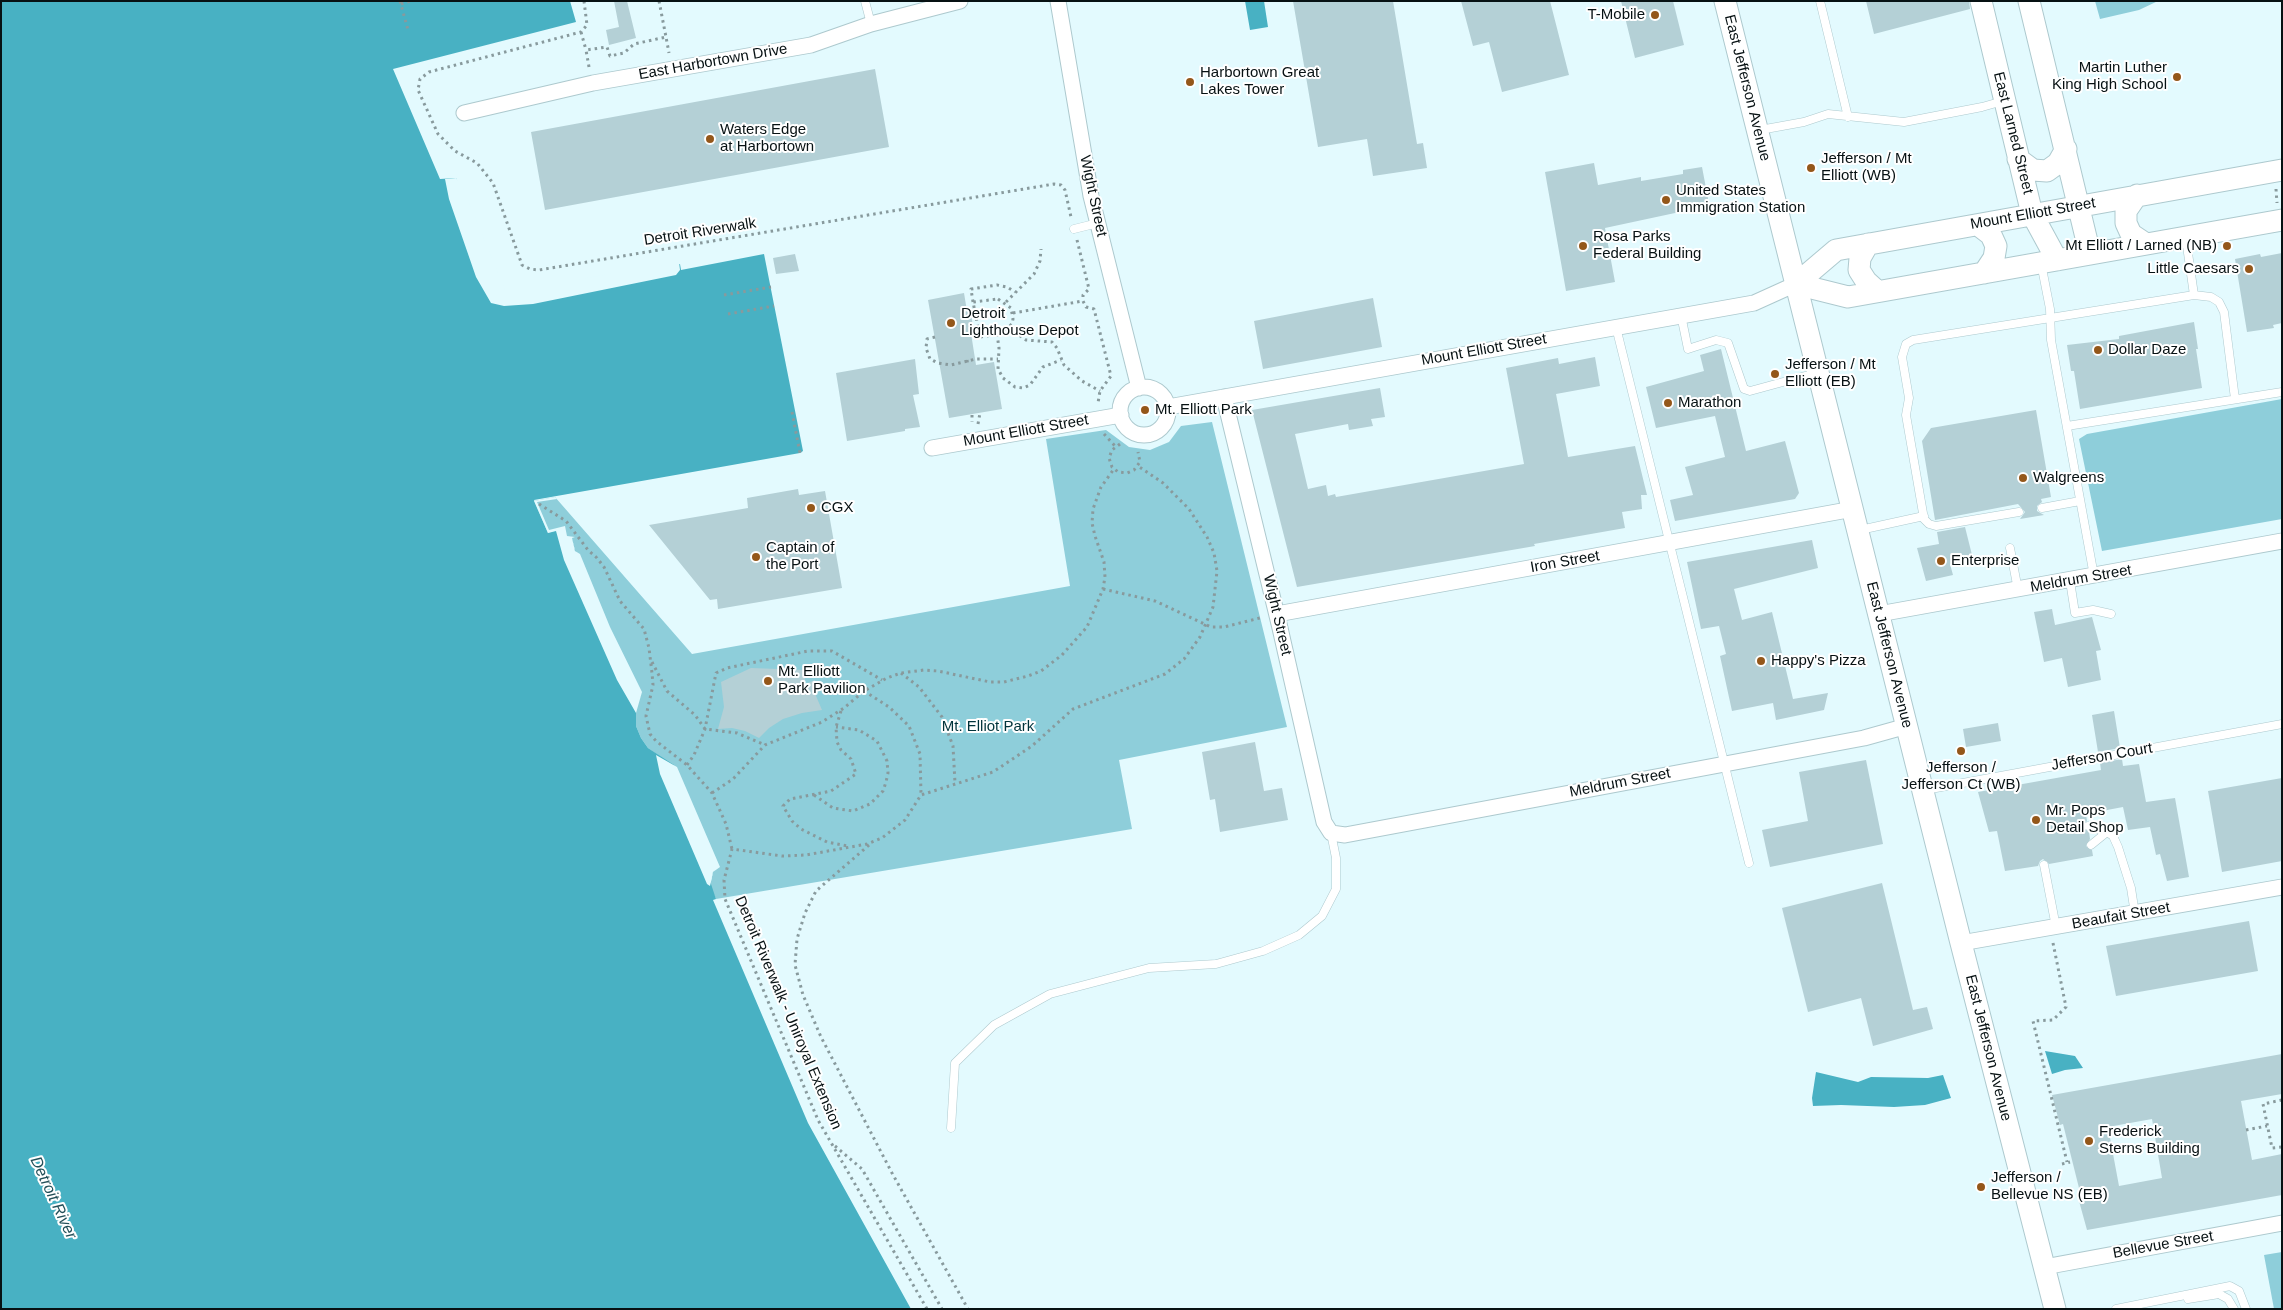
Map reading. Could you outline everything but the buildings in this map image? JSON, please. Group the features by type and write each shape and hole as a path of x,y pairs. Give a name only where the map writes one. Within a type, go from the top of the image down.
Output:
{"main road":[{"name":"East Jefferson Avenue","path":"1725,1 1961,943 2055,1309"},
{"name":"East Larned Street","path":"1981,1 2032,214 2049,261"},
{"path":"2029,1 2090,254"},
{"path":"2018,158 2033,170 2046,171 2058,163 2066,149"},
{"name":"Mount Elliott Street","path":"1796,284 1836,250 2079,205 2278,178"},
{"path":"2137,196 2126,210 2126,223 2131,234 2146,244"},
{"path":"1796,284 1848,297 2185,237 2280,212"},
{"path":"1978,225 1991,235 1996,246 1994,258 1984,273"},
{"path":"1868,244 1860,258 1859,270 1866,282 1877,291"}],"street":[{"name":"East Harbortown Drive","path":"464,113 593,83 811,45 871,24 960,1"},
{"name":"Wight Street","path":"1058,1 1091,196 1139,388"},
{"name":"Mount Elliott Street","path":"1168,407 1754,302 1796,284"},
{"path":"1139,388 1152,388 1158,391 1163,395 1168,407 1168,415 1161,428 1148,435 1133,432 1127,428 1121,415 1121,407 1127,395 1139,388"},
{"name":"Wight Street","path":"1224,397 1277,614 1324,822 1332,833"},
{"name":"Mount Elliott Street","path":"932,448 1121,415"},
{"name":"Iron Street","path":"1277,614 1670,544 1853,509"},
{"name":"Meldrum Street","path":"1879,614 2070,581 2282,541"},
{"name":"Meldrum Street","path":"1332,833 1345,835 1864,738 1907,726"},
{"name":"Beaufait Street","path":"1961,943 2282,887"},
{"name":"Bellevue Street","path":"2044,1267 2282,1223"}],"lane":[{"path":"865,1 871,24"},
{"path":"1820,1 1848,117"},
{"path":"1758,131 1804,122 1828,114 1904,122 1982,108 2005,101"},
{"path":"1074,229 1098,223"},
{"path":"2185,237 2194,295"},
{"path":"2049,261 2051,340 2094,576"},
{"path":"2019,512 1936,526 1929,524 1924,516 1906,416 1909,398 1902,357 1906,344 1914,340 2194,295 2211,297 2219,302 2224,312 2235,399"},
{"path":"1681,315 1688,348 1716,340 1728,342 1744,389 1750,391 1818,372"},
{"path":"1616,327 1749,864"},
{"path":"2067,426 2282,392"},
{"path":"2042,508 2080,501"},
{"path":"1858,530 1924,516"},
{"path":"2010,548 2018,590"},
{"path":"2070,581 2075,613 2093,610 2111,614"},
{"name":"Jefferson Court","path":"1923,790 2282,724"},
{"path":"2088,826 2113,836 2123,859 2131,888 2135,914"},
{"path":"2091,845 2107,832"},
{"path":"951,1128 955,1062 994,1025 1050,994 1150,968 1216,964 1263,951 1299,935 1322,916 1336,889 1336,858 1332,833"},
{"path":"2044,864 2056,927"},
{"path":"2116,1309 2230,1286 2239,1291 2244,1299 2246,1309"},
{"path":"2136,1304 2149,1307 2219,1294 2228,1299 2234,1309"}],"path":[{"path":"408,30 401,3 412,1"},
{"path":"584,1 587,26 581,32 593,83"},
{"path":"659,1 673,68"},
{"name":"Detroit Riverwalk","path":"581,32 429,72 420,80 418,90 438,134 455,151 477,163 493,183 522,265 530,270 1061,184 1090,289 1083,295 1083,301"},
{"path":"586,50 608,47 610,56 624,53 634,44 666,37"},
{"path":"2278,178 2280,212"},
{"path":"1006,302 1034,274 1040,261 1041,249"},
{"path":"973,302 998,299 1006,302 1013,313 1012,324 997,334 980,338 974,320 971,289 997,285 1007,287 1015,292"},
{"path":"724,295 770,286"},
{"path":"1013,313 1083,301 1086,307 1094,309 1111,376 1100,391 1098,406"},
{"path":"728,314 774,306"},
{"path":"1008,328 1026,340 1052,342 1072,373 1100,391"},
{"path":"997,334 999,348 998,370 1003,378 1015,386 1022,388 1034,381 1043,367 1062,360"},
{"path":"935,336 930,337 926,342 928,354 932,361 951,365 967,360 998,359"},
{"path":"967,360 968,366"},
{"path":"792,412 800,453"},
{"path":"978,424 980,413"},
{"path":"972,414 972,422"},
{"path":"1102,428 1106,438 1115,446"},
{"path":"1120,444 1115,446 1109,458 1114,469 1118,472 1127,473 1138,466 1140,456 1138,452"},
{"path":"921,795 993,772 1012,761 1073,709 1164,674 1184,659 1200,637 1214,599 1217,571 1214,553 1207,537 1189,509 1177,495 1138,466"},
{"path":"712,793 733,778 765,745 822,722 882,680 901,673 924,670 938,671 990,682 1004,682 1041,671 1074,643 1087,627 1103,589 1105,577 1104,562 1092,522 1093,509 1101,487 1114,469"},
{"path":"539,504 566,521 588,550 604,567 620,601 644,629 652,660 667,692 694,714 705,729 737,733 765,745"},
{"path":"1103,589 1155,600 1211,627 1224,627 1260,618"},
{"path":"686,765 694,755 705,729 716,673 727,668 808,651 832,652 882,680"},
{"path":"652,660 652,685 646,724 656,741 686,765 712,793 726,824 732,849 794,856 874,842"},
{"path":"901,673 919,688 942,717 953,746 955,783"},
{"path":"864,691 894,711 909,726 920,754 921,795 905,820 895,830 874,842 816,891 805,913 797,939 795,965 803,996 821,1037 892,1173 968,1309"},
{"path":"841,710 836,727 837,742 841,750 851,759 856,774 831,791 814,796 800,796 784,802 784,811 792,821 814,837 827,842 850,846"},
{"path":"814,796 832,808 853,811 870,804 883,791 886,782 888,773 887,761 877,741 859,730 836,727"},
{"name":"Detroit Riverwalk - Uniroyal Extension","path":"732,849 724,880 725,899 818,1120 927,1309"},
{"path":"2053,943 2066,1006 2062,1008 2053,1020 2033,1021 2050,1096 2069,1162 2062,1164"},
{"path":"2282,1100 2263,1104 2272,1148 2282,1147"},
{"path":"2246,1130 2267,1126"},
{"path":"832,1144 862,1169 942,1309"}],"green space":[{"path":"2095,1 2158,1 2139,10 2100,19"},
{"path":"2282,399 2282,519 2102,551 2079,439 2087,434"},
{"name":"Mt. Elliot Park","path":"1212,422 1287,727 1119,760 1132,829 716,899 710,886 713,872 674,766 648,748 641,738 636,726 636,709 641,695 626,668 575,551 572,538 548,533 534,501 555,497 692,654 1070,586 1046,439 1106,430 1129,447 1150,450 1169,442 1181,426"},
{"path":"2282,1252 2282,1309 2274,1309 2264,1255"}],"water":[{"name":"Detroit River","path":"1,1 570,1 576,22 393,69 440,179 456,178 503,292 511,294 680,264 681,270 764,254 803,451 534,500 548,533 564,528 565,539 572,538 574,548 594,595 641,695 636,709 636,726 641,738 648,748 674,765 717,868 713,872 710,881 716,899 713,900 808,1123 911,1309 1,1309"},
{"path":"1245,1 1264,1 1268,27 1250,30"},
{"path":"2045,1051 2075,1056 2083,1068 2052,1074"},
{"path":"1816,1072 1858,1082 1871,1077 1928,1078 1943,1075 1951,1098 1925,1105 1894,1107 1813,1106 1812,1098"}],"pier":[{"path":"456,178 463,188 505,290 511,291 679,262 680,270 676,275 533,304 504,306 491,303 476,277 449,199 445,179"},
{"path":"555,497 557,499 537,502 549,530 565,526 567,536 575,537 572,538 575,551 580,554 610,627 642,692 636,713 617,680 564,560 556,531 548,533 534,501"},
{"path":"656,755 677,767 720,867 713,872 710,886 707,884 660,774"}],"place":[{"name":"T-Mobile","path":"1655,15"},
{"name":"Martin Luther King High School","path":"2177,77"},
{"name":"Harbortown Great Lakes Tower","path":"1190,82"},
{"name":"Waters Edge at Harbortown","path":"710,139"},
{"name":"Jefferson / Mt Elliott (WB)","path":"1811,168"},
{"name":"United States Immigration Station","path":"1666,200"},
{"name":"Rosa Parks Federal Building","path":"1583,246"},
{"name":"Mt Elliott / Larned (NB)","path":"2227,246"},
{"name":"Little Caesars","path":"2249,269"},
{"name":"Detroit Lighthouse Depot","path":"951,323"},
{"name":"Dollar Daze","path":"2098,350"},
{"name":"Jefferson / Mt Elliott (EB)","path":"1775,374"},
{"name":"Marathon","path":"1668,403"},
{"name":"Mt. Elliott Park","path":"1145,410"},
{"name":"Walgreens","path":"2023,478"},
{"name":"CGX","path":"811,508"},
{"name":"Captain of the Port","path":"756,557"},
{"name":"Enterprise","path":"1941,561"},
{"name":"Happy's Pizza","path":"1761,661"},
{"name":"Mt. Elliott Park Pavilion","path":"768,681"},
{"name":"Jefferson / Jefferson Ct (WB)","path":"1961,751"},
{"name":"Mr. Pops Detail Shop","path":"2036,820"},
{"name":"Frederick Sterns Building","path":"2089,1141"},
{"name":"Jefferson / Bellevue NS (EB)","path":"1981,1187"}]}
